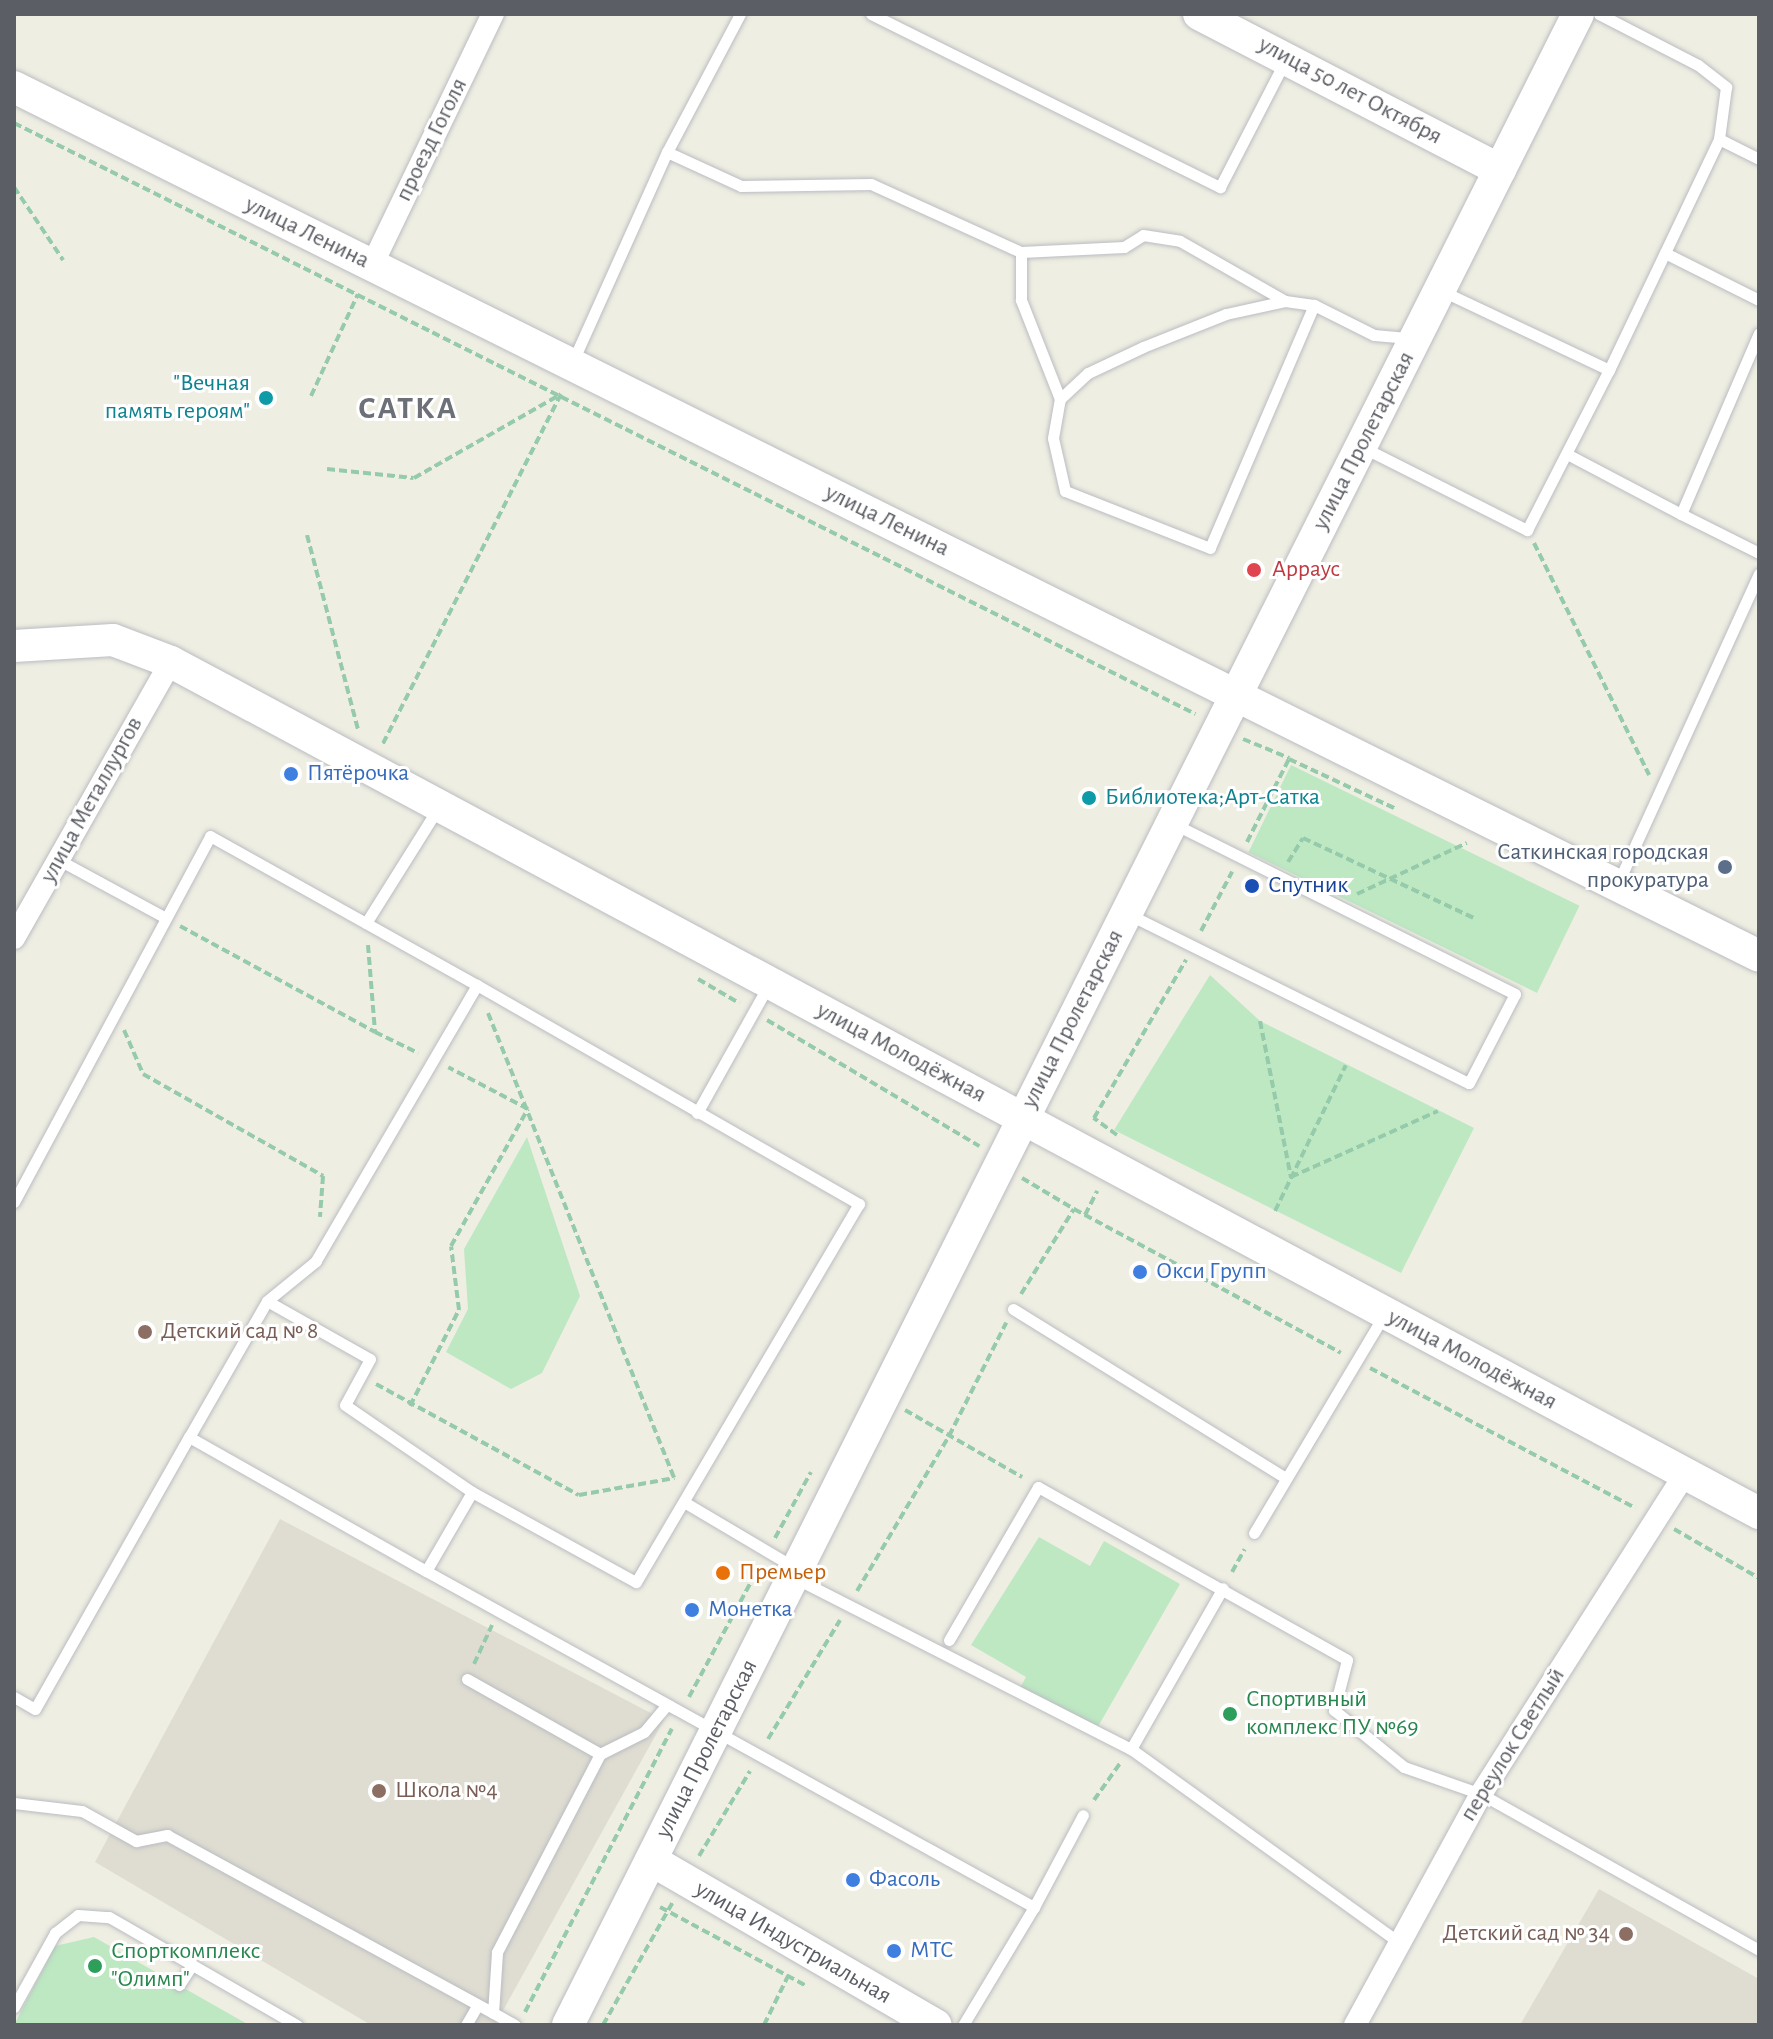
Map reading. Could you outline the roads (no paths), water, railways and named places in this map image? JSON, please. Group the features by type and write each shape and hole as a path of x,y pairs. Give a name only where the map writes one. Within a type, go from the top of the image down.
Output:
{"main road":[{"name":"улица 50 лет Октября","path":"1199,14 1288,57 1500,170"},
{"name":"улица Пролетарская","path":"568,2025 1578,14"},
{"name":"улица Ленина","path":"14,87 365,280 566,380 1236,695 1759,956"},
{"name":"улица Молодёжная","path":"14,646 113,640 171,662 374,764 439,806 1759,1513"},
{"name":"улица Индустриальная","path":"651,1860 936,2025"}],"street":[{"name":"проезд Гоголя","path":"365,280 493,14"},
{"name":"улица Металлургов","path":"14,938 171,662"},
{"name":"переулок Светлый","path":"1355,2025 1481,1794 1685,1474"}],"lane":[{"path":"566,380 667,152 740,14"},
{"path":"871,14 1220,187 1288,57"},
{"path":"1361,447 1527,530 1609,370 1719,139 1726,87 1698,65 1599,14"},
{"path":"1719,139 1759,159"},
{"path":"667,152 741,186 871,184 1021,252 1124,247 1143,235 1180,241 1285,301"},
{"path":"1021,252 1021,300 1060,399 1053,438 1065,491 1210,548 1314,305"},
{"path":"1665,253 1759,300"},
{"path":"1440,290 1609,370"},
{"path":"1060,399 1088,373 1143,347 1226,314 1285,301 1314,305 1374,335 1415,338"},
{"path":"1681,514 1759,333"},
{"path":"1567,454 1759,553"},
{"path":"1616,886 1759,574"},
{"path":"366,923 439,806"},
{"path":"1126,913 1469,1083 1496,1032 1515,994 1241,854 1172,823"},
{"path":"14,1202 114,1006 210,836 859,1204 636,1582 472,1492 345,1405 370,1359 267,1301"},
{"path":"59,860 164,917"},
{"path":"697,1113 769,983"},
{"path":"14,1697 35,1709 267,1301 316,1261 477,985"},
{"path":"1013,1309 1286,1478"},
{"path":"1254,1533 1385,1313"},
{"path":"189,1437 426,1571 497,1615 665,1707 716,1730 1034,1907"},
{"path":"949,1640 1038,1487 1347,1660 1334,1710 1404,1767 1481,1794 1759,1950"},
{"path":"426,1571 472,1492"},
{"path":"684,1502 848,1605 1131,1749 1400,1943"},
{"path":"1131,1749 1223,1588"},
{"path":"467,1679 600,1754"},
{"path":"493,2013 497,1952 600,1754 644,1732 665,1707"},
{"path":"14,1803 82,1811 136,1841 167,1835 476,2008 516,2025"},
{"path":"963,2025 1034,1907 1083,1815"},
{"path":"14,2007 55,1933 78,1915 109,1917 297,2025"},
{"path":"179,1985 192,1965"},
{"path":"466,2025 476,2008"}],"place":[{"name":"\"Вечная память героям\"","path":"266,398"},
{"name":"Арраус","path":"1254,570"},
{"name":"Пятёрочка","path":"291,774"},
{"name":"Библиотека;Арт-Сатка","path":"1089,798"},
{"name":"Саткинская городская прокуратура","path":"1725,867"},
{"name":"Спутник","path":"1252,886"},
{"name":"Окси Групп","path":"1140,1272"},
{"name":"Детский сад № 8","path":"145,1332"},
{"name":"Премьер","path":"723,1573"},
{"name":"Монетка","path":"692,1610"},
{"name":"Спортивный комплекс ПУ №69","path":"1230,1714"},
{"name":"Школа №4","path":"379,1791"},
{"name":"Фасоль","path":"853,1880"},
{"name":"Детский сад № 34","path":"1626,1934"},
{"name":"МТС","path":"894,1951"},
{"name":"Спорткомплекс \"Олимп\"","path":"95,1966"}],"district":[{"name":"САТКА","path":"408,408"}]}
